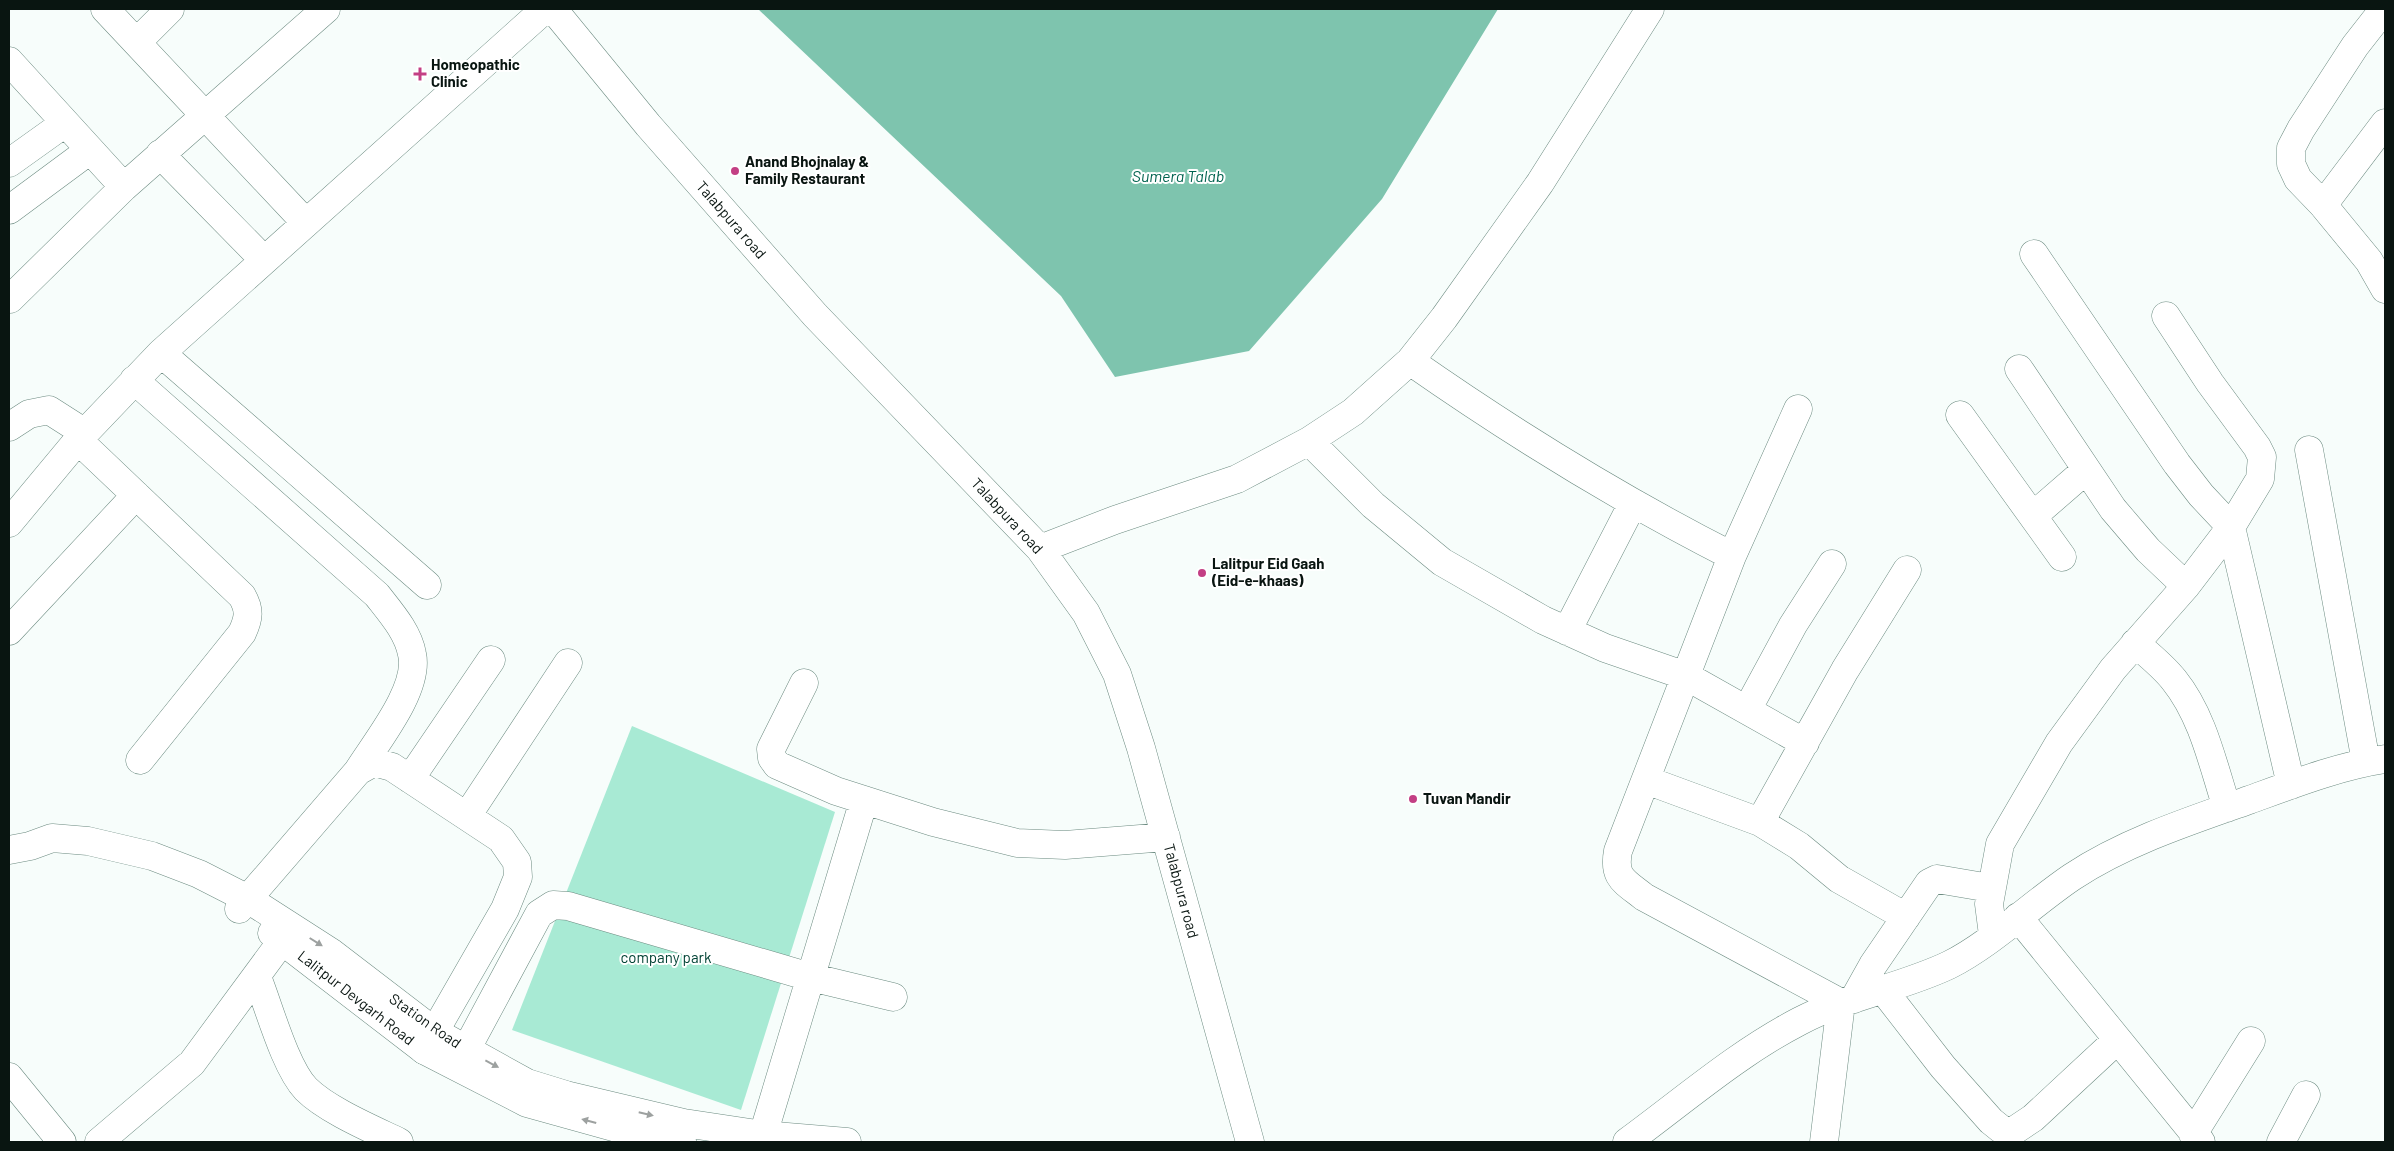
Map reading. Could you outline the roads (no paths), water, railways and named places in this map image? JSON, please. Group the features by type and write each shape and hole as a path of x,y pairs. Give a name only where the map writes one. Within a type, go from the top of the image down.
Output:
{"street":[{"path":"105,9 306,222"},
{"path":"137,42 170,9"},
{"path":"10,299 124,187 326,9"},
{"path":"9,523 82,436 160,353 545,9"},
{"name":"Talabpura road","path":"553,9 648,125 815,315 1040,549 1086,612 1117,674 1141,748 1250,1142"},
{"path":"1040,549 1115,520 1237,479 1309,441 1353,412 1410,361 1444,318 1540,183 1650,9"},
{"path":"2384,9 2356,46 2300,129 2292,148 2291,164 2298,179 2324,205 2369,261 2385,288"},
{"path":"9,61 124,187"},
{"path":"2324,205 2385,122"},
{"path":"9,163 65,123"},
{"path":"9,210 90,150"},
{"path":"160,154 264,260"},
{"path":"2034,254 2177,464 2201,495 2231,527 2291,785"},
{"path":"1993,936 1989,904 1990,888 2000,844 2058,743 2112,669 2186,586 2231,527 2260,479 2262,457 2258,447 2210,383 2166,316"},
{"path":"160,353 427,585"},
{"path":"1410,361 1488,416 1633,503 1732,556"},
{"path":"2018,369 2086,470 2130,530 2186,586"},
{"path":"134,380 377,595 402,628 413,655 412,677 403,699 358,771 244,904"},
{"path":"1798,409 1732,556 1618,851 1616,865 1619,877 1644,897 1848,1001"},
{"path":"13,417 49,410 82,436 136,495 242,596 249,608 248,621 242,633 140,760"},
{"path":"1960,415 2062,557"},
{"path":"1309,441 1373,505 1442,562 1543,620 1605,648 1686,676 1805,742"},
{"path":"1627,1142 1755,1046 1801,1020 1848,1001 1884,991 1950,964 1993,936 2072,877 2114,854 2174,827 2291,785 2376,761 2309,450"},
{"path":"2033,516 2086,470"},
{"path":"9,631 136,495"},
{"path":"1567,631 1633,503"},
{"path":"1747,710 1793,625 1832,564"},
{"path":"1760,822 1845,670 1907,570"},
{"path":"2135,643 2159,662 2176,682 2192,709 2206,743 2227,808"},
{"path":"410,779 491,660"},
{"path":"467,816 568,663"},
{"path":"804,683 775,736 771,749 772,758 777,765 786,770 864,800 933,822 1016,843 1065,845 1166,837"},
{"path":"358,771 374,762 392,767 501,839 517,862 518,877 505,909 430,1041"},
{"path":"1646,780 1713,803 1760,822 1799,846 1839,879 1906,916"},
{"path":"763,1135 864,800"},
{"name":"Lalitpur Devgarh Road","path":"19,848 52,854 79,856 162,875 244,904 282,941 430,1041 527,1103 617,1128 688,1142"},
{"path":"1824,1142 1848,1001 1929,883 1937,879 1990,888"},
{"name":"Station Road","path":"244,904 332,953 430,1041 466,1050 527,1083 566,1095 684,1123 763,1135 847,1142"},
{"path":"466,1050 539,914 553,905 568,906 810,978 893,997"},
{"path":"2018,917 2197,1138 2251,1041"},
{"path":"99,1142 192,1063 282,941"},
{"path":"257,977 291,1063 306,1088 343,1114 399,1142"},
{"path":"1884,991 1943,1067 1985,1114 2011,1137 2116,1040"},
{"path":"9,1076 62,1142"},
{"path":"2281,1142 2306,1095"}],"water":[{"name":"Sumera Talab","path":"758,9 1498,9 1382,199 1249,351 1115,377 1061,296"}],"place":[{"name":"Homeopathic Clinic","path":"420,74"},
{"name":"Anand Bhojnalay & Family Restaurant","path":"735,171"},
{"name":"Lalitpur Eid Gaah (Eid-e-khaas)","path":"1202,573"},
{"name":"Tuvan Mandir","path":"1413,799"}],"park label":[{"name":"company park","path":"666,958"}]}
